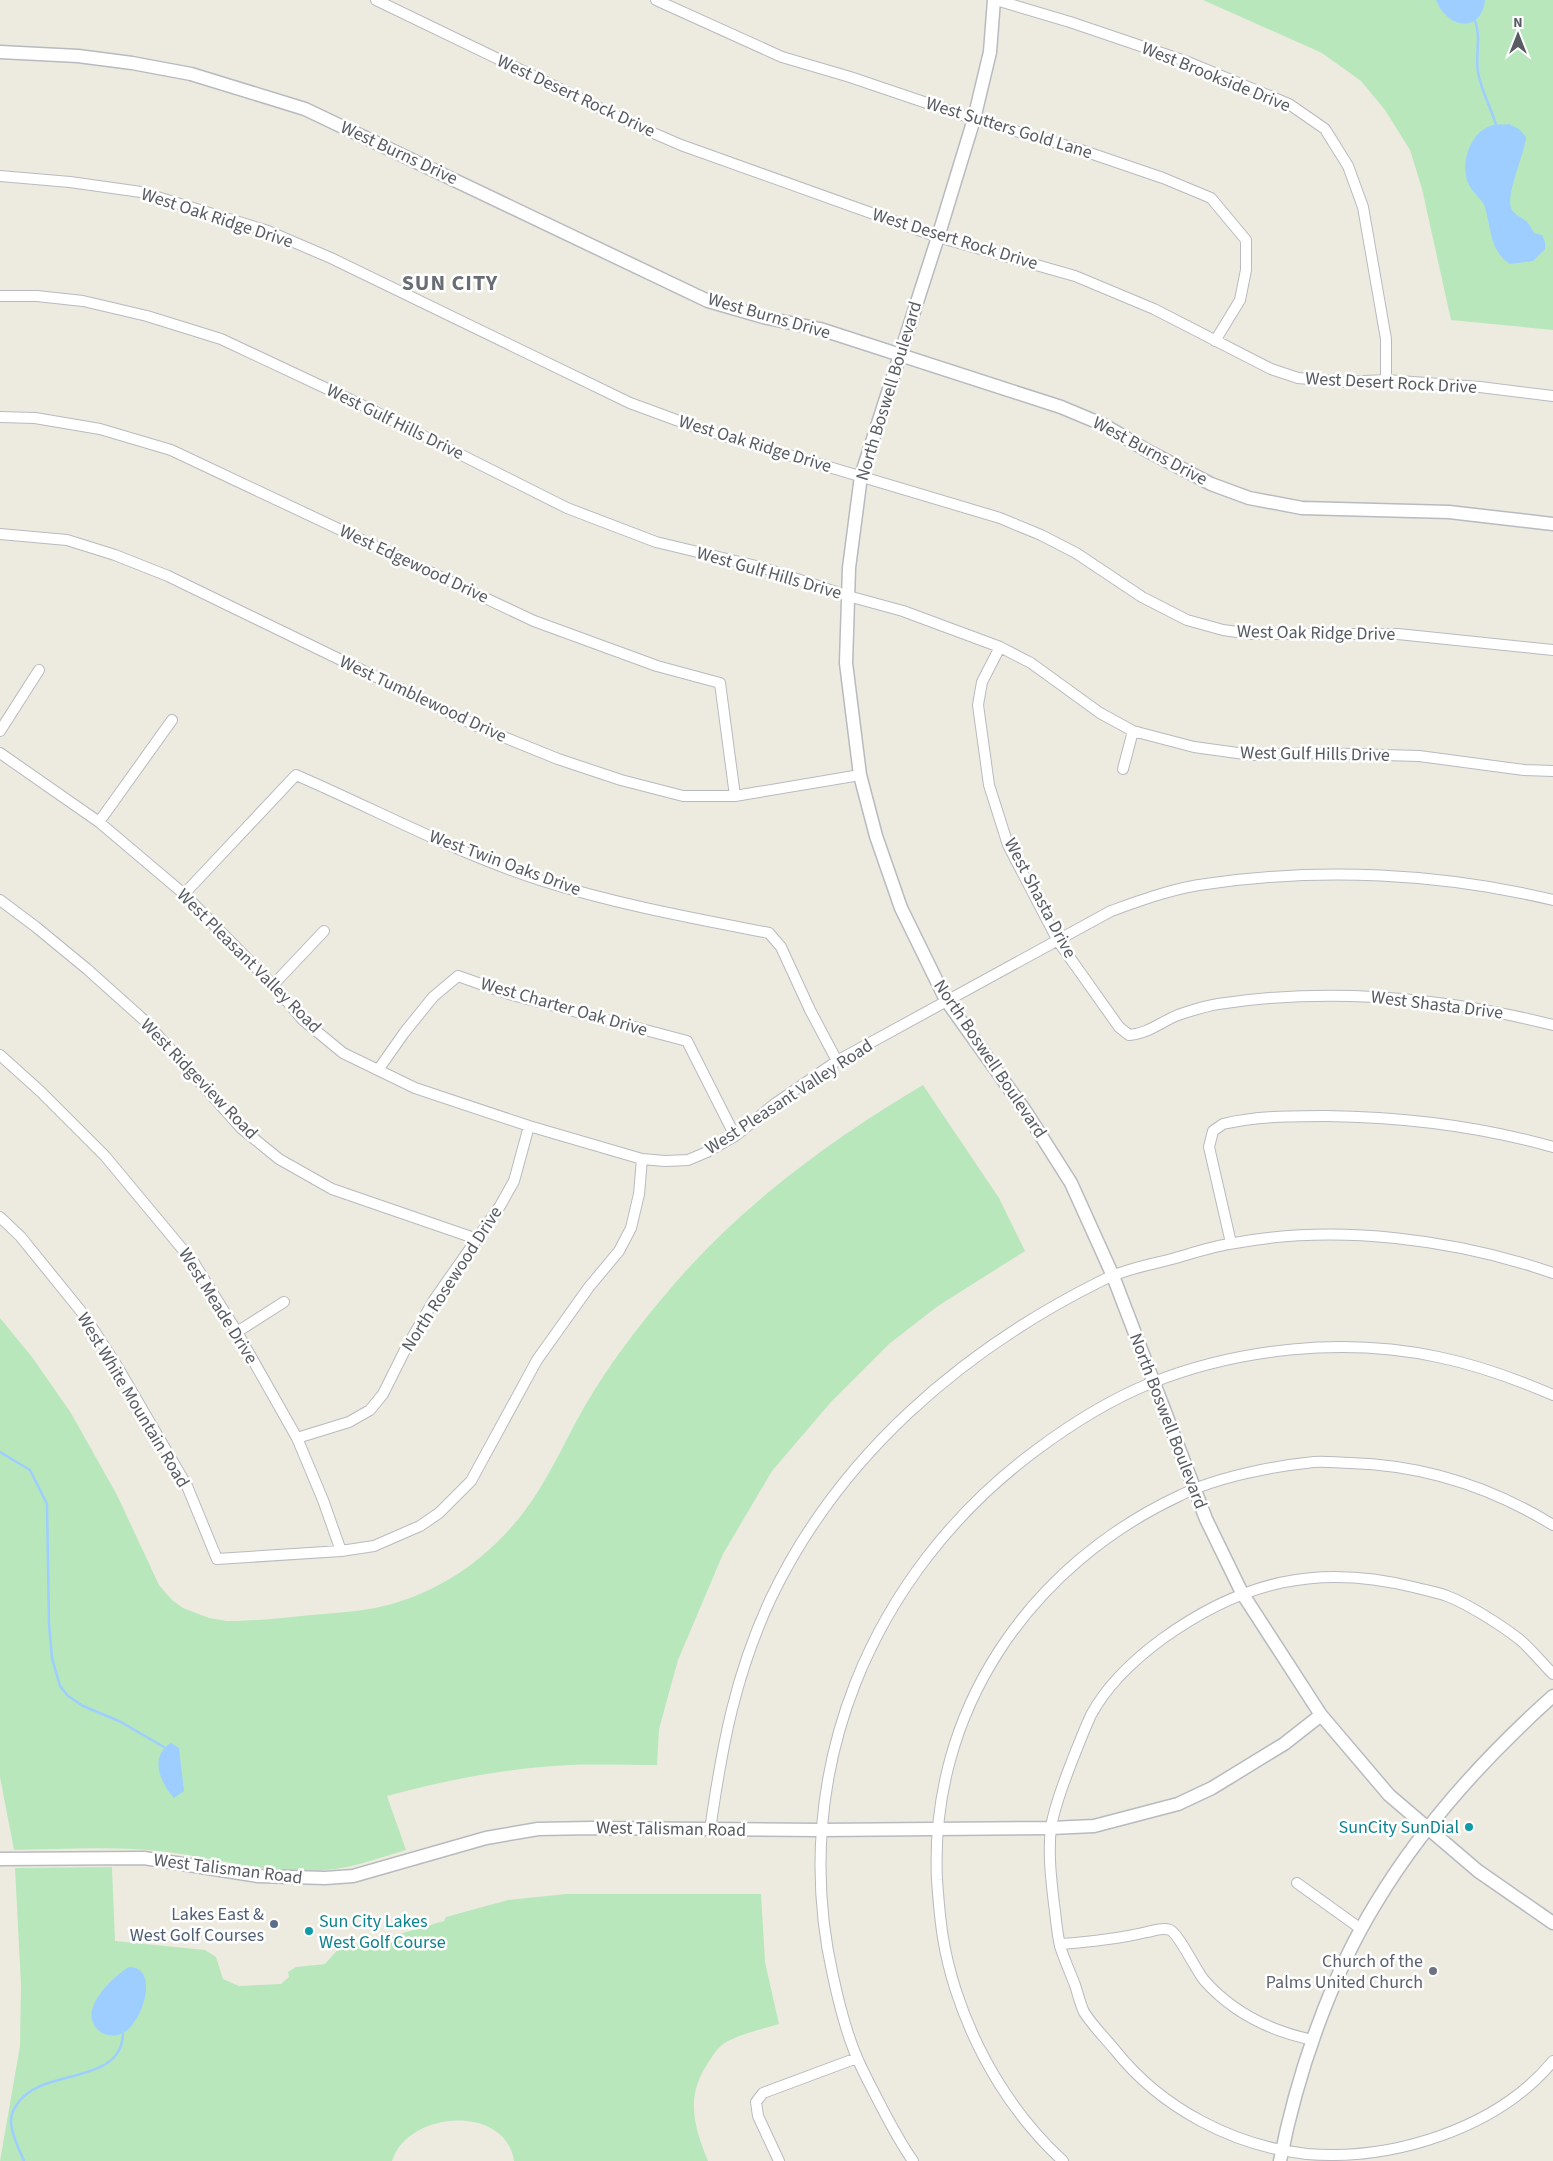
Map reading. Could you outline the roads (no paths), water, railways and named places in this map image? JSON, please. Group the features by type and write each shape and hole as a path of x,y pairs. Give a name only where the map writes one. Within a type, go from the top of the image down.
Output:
{"street":[{"name":"West Desert Rock Drive","path":"376,0 637,126 681,145 938,236 1075,276 1147,306 1271,368 1298,378 1343,382 1386,380 1480,387 1553,396"},
{"name":"West Sutters Gold Lane","path":"656,0 782,57 974,119 1081,150 1163,178 1211,198 1246,240 1246,270 1240,300 1215,341"},
{"name":"North Boswell Boulevard","path":"995,0 990,52 974,119 861,476 852,538 846,663 860,775 876,836 901,908 946,1000 1026,1112 1071,1183 1113,1276 1206,1519 1242,1593 1321,1715 1388,1795 1491,1881 1553,1923"},
{"name":"West Brookside Drive","path":"995,0 1070,22 1188,62 1289,104 1325,130 1348,166 1363,207 1386,339 1386,380"},
{"name":"West Burns Drive","path":"0,52 78,56 132,63 191,74 296,106 363,135 708,300 767,318 820,329 1061,407 1104,425 1210,484 1248,498 1302,508 1441,512 1553,524"},
{"name":"West Oak Ridge Drive","path":"0,176 70,182 141,192 268,231 330,258 630,403 698,428 1000,518 1025,528 1076,553 1142,597 1187,620 1223,630 1252,634 1398,634 1553,650"},
{"name":"West Gulf Hills Drive","path":"0,296 37,296 83,301 147,316 221,339 368,408 567,508 656,542 764,568 848,596 903,611 1000,647 1031,663 1100,713 1133,731 1194,747 1252,755 1367,754 1419,756 1524,770 1553,771"},
{"name":"West Edgewood Drive","path":"0,417 35,418 100,429 171,450 534,622 657,666 720,683 735,796"},
{"name":"West Tumblewood Drive","path":"0,534 68,540 115,555 168,576 478,727 558,760 621,780 683,796 735,796 860,775"},
{"name":"West Shasta Drive","path":"1000,647 982,682 978,706 989,785 1008,845 1058,941 1119,1027 1129,1035 1141,1034 1179,1015 1216,1005 1284,997 1362,996 1398,998 1470,1007 1553,1025"},
{"path":"0,731 39,670"},
{"path":"99,822 172,720"},
{"path":"1123,769 1133,731"},
{"name":"West Pleasant Valley Road","path":"0,753 99,822 184,894 273,985 303,1020 343,1053 415,1088 529,1126 642,1159 688,1160 707,1152 736,1136 776,1103 837,1061 1111,911 1151,897 1205,884 1268,878 1378,876 1477,884 1553,900"},
{"name":"West Twin Oaks Drive","path":"184,894 296,775 454,848 539,880 626,905 769,933 781,947 810,1010 837,1061"},
{"name":"West Ridgeview Road","path":"0,900 87,969 145,1021 241,1128 279,1159 332,1189 477,1239"},
{"path":"273,985 324,931"},
{"name":"West Charter Oak Drive","path":"378,1070 433,997 458,976 509,994 687,1041 736,1136"},
{"name":"West Meade Drive","path":"0,1054 105,1156 194,1263 237,1332 297,1438 323,1500 341,1551"},
{"path":"1231,1243 1209,1147 1214,1131 1223,1124 1296,1116 1420,1120 1520,1138 1553,1147"},
{"name":"North Rosewood Drive","path":"297,1438 349,1422 370,1410 382,1394 434,1300 477,1239 514,1181 529,1126"},
{"name":"West White Mountain Road","path":"0,1217 20,1236 84,1315 117,1366 187,1486 217,1559 341,1551 374,1546 420,1526 439,1513 471,1481 537,1360 584,1294 619,1251 631,1228 639,1194 642,1159"},
{"path":"710,1830 721,1752 735,1694 751,1646 793,1556 834,1495 883,1436 914,1406 980,1353 1100,1281 1231,1243 1312,1236 1408,1239 1488,1254 1553,1273"},
{"path":"237,1332 284,1302"},
{"path":"913,2161 901,2145 857,2058 842,2015 827,1948 820,1888 820,1830 833,1754 848,1704 869,1650 905,1585 929,1553 966,1509 1008,1470 1097,1408 1153,1382 1226,1360 1289,1350 1370,1348 1436,1356 1485,1370 1553,1395"},
{"path":"1063,2161 1029,2126 988,2066 965,2018 948,1965 940,1927 936,1850 944,1781 957,1737 972,1698 996,1655 1020,1620 1071,1566 1102,1542 1141,1517 1194,1489 1269,1469 1316,1462 1371,1464 1425,1472 1482,1489 1553,1525"},
{"path":"1553,1674 1518,1639 1475,1610 1446,1595 1386,1580 1320,1576 1280,1581 1242,1593 1204,1612 1141,1655 1112,1685 1092,1713 1062,1788 1051,1828 1050,1872 1060,1944 1084,2011 1126,2064 1147,2086 1182,2110 1214,2128 1281,2156 1333,2156 1380,2153 1418,2144 1470,2125 1543,2073 1553,2061"},
{"path":"1281,2156 1291,2108 1313,2040 1328,2001 1361,1929 1376,1903 1428,1829 1510,1734 1553,1696"},
{"name":"West Talisman Road","path":"0,1859 144,1858 258,1876 325,1878 353,1876 486,1838 538,1829 820,1830 1094,1826 1178,1804 1212,1788 1284,1744 1321,1715"},
{"path":"1297,1883 1361,1929"},
{"path":"1060,1944 1111,1939 1160,1929 1170,1930 1177,1936 1205,1981 1238,2011 1269,2028 1313,2040"},
{"path":"779,2161 758,2116 756,2102 763,2093 857,2058"}],"water":[{"path":"1436,0 1485,0 1482,11 1477,18 1471,23 1463,24 1455,22 1448,17 1441,10"},
{"path":"1509,124 1519,129 1526,137 1510,204 1515,214 1527,222 1534,233 1542,235 1545,242 1545,249 1533,261 1510,264 1498,253 1492,239 1485,207 1469,185 1465,168 1469,150 1478,134 1485,128 1493,125"},
{"path":"171,1743 179,1748 184,1791 174,1798 165,1785 159,1770 160,1755 164,1748"},
{"path":"129,1967 139,1970 144,1976 146,1986 145,1998 141,2009 129,2029 121,2034 114,2036 102,2033 94,2025 92,2019 91,2013 95,2001 108,1984"}],"waterway":[{"path":"1474,18 1478,32 1477,65 1479,79 1496,125"},
{"path":"0,1452 30,1470 47,1504 49,1624 52,1658 60,1686 68,1696 83,1706 119,1721 164,1747"},
{"path":"24,2161 11,2126 12,2114 18,2103 30,2092 45,2084 95,2069 109,2062 119,2050 123,2034"}],"place":[{"name":"SunCity SunDial","path":"1469,1827"},
{"name":"Lakes East & West Golf Courses","path":"274,1924"},
{"name":"Sun City Lakes West Golf Course","path":"309,1931"},
{"name":"Church of the Palms United Church","path":"1433,1971"}],"district":[{"name":"SUN CITY","path":"450,283"}]}
